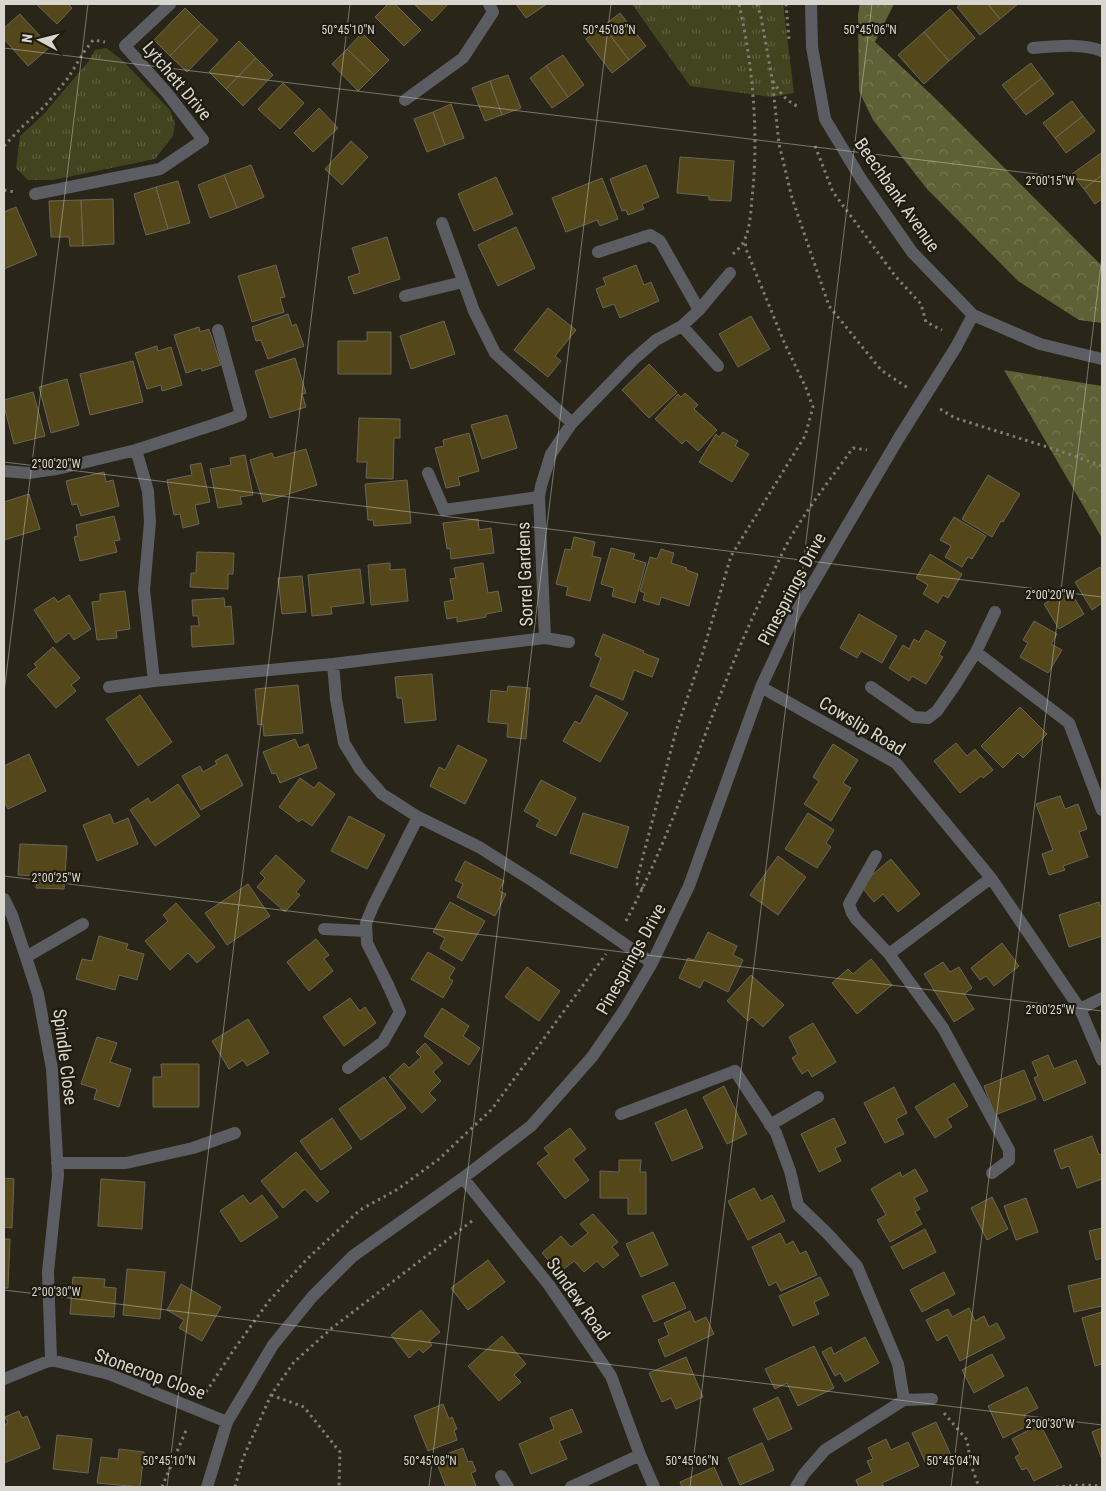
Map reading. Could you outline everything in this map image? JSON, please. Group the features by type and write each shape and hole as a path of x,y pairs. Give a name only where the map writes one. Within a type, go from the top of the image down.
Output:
{"street":[{"name":"Lytchett Drive","path":"35,194 160,168 203,140 167,93 125,46 170,4"},
{"path":"405,100 463,58 493,12 489,4"},
{"name":"Beechbank Avenue","path":"811,4 812,47 825,119 861,179 912,252 973,315 1040,344 1102,359"},
{"path":"1033,48 1064,45 1102,51"},
{"path":"442,224 474,311 495,353 572,422"},
{"path":"598,252 650,235 660,241 699,310"},
{"name":"Sorrel Gardens","path":"109,687 333,664 545,638 540,497 541,486 551,454 572,422 641,353 656,340 682,326 699,310 730,274"},
{"path":"405,296 463,282"},
{"name":"Pinesprings Drive","path":"207,1487 227,1422 273,1344 312,1297 353,1256 463,1178 532,1126 592,1057 623,1012 652,963 689,886 761,687 795,614 889,454 956,348 973,315"},
{"path":"682,326 718,366"},
{"path":"4,471 28,473 136,450 241,415 218,330"},
{"path":"136,450 148,491 150,522 144,590 154,681"},
{"path":"428,473 444,510 540,497"},
{"path":"871,687 914,717 928,718 937,711 955,686 976,652 995,612"},
{"path":"545,638 569,642"},
{"path":"976,652 1069,723 1102,810"},
{"path":"333,664 336,699 344,743 360,769 382,794 418,817 479,847 536,882 652,963"},
{"name":"Cowslip Road","path":"761,687 896,763 991,878 1080,1009 1102,1060"},
{"path":"348,1068 383,1042 400,1012 367,943 366,923 418,817"},
{"path":"876,856 849,904 852,913 889,954 943,1028 1008,1150 1009,1160 992,1173"},
{"path":"889,954 991,878"},
{"name":"Spindle Close","path":"4,898 12,915 38,994 52,1069 58,1176 48,1272 51,1360"},
{"path":"26,957 83,924"},
{"path":"324,929 366,931"},
{"path":"1080,1009 1102,998"},
{"path":"621,1114 735,1071 776,1133 790,1171 798,1205 828,1234 856,1266 898,1364 904,1400"},
{"path":"770,1125 818,1097"},
{"path":"57,1163 126,1163 193,1148 235,1133"},
{"name":"Sundew Road","path":"463,1178 548,1285 611,1376 654,1487"},
{"path":"4,1379 51,1360"},
{"name":"Stonecrop Close","path":"51,1360 109,1374 227,1422"},
{"path":"796,1487 804,1474 825,1450 904,1400 932,1399"},
{"path":"571,1487 640,1455"}],"path":[{"path":"643,889 636,883 662,783 731,556 805,436 813,407 746,249 745,241 752,206 756,168 752,83 744,28 738,4"},
{"path":"757,4 772,78 779,144 790,189 829,306 881,370 910,390"},
{"path":"4,146 22,126 44,107 68,78 93,40 125,46"},
{"path":"772,78 780,93 789,102 799,107"},
{"path":"730,274 734,269 725,263 745,241"},
{"path":"939,408 954,418 1102,466"},
{"path":"162,1487 187,1428 208,1388 269,1301 307,1259 360,1210 398,1190 439,1159 492,1109 617,938 643,889 752,616 792,536 853,448 889,454"},
{"path":"235,1487 243,1458 271,1395 294,1362 332,1328 488,1209"},
{"path":"271,1395 304,1407 340,1452 339,1487"},
{"path":"932,1399 967,1440 971,1465 979,1487"},
{"path":"1056,1487 1102,1486"}],"green space":[{"path":"632,4 783,4 794,93 772,97 690,86"},
{"path":"860,4 894,4 875,42 936,99 1102,266 1102,323 1079,320 1018,281 927,189 873,120 859,91 858,15"},
{"path":"106,48 122,60 170,110 175,123 173,136 155,159 53,180 28,180 16,168 20,136 43,115 88,62 95,50"},
{"path":"1004,370 1102,386 1102,538"}],"building":[{"path":"36,4 68,4 72,8 57,24"},
{"path":"388,4 395,4 421,30 404,46 375,17"},
{"path":"414,4 448,4 432,21"},
{"path":"516,4 547,4 526,18"},
{"path":"961,4 988,4 1000,19 980,35 957,7"},
{"path":"988,4 1018,4 1000,19"},
{"path":"185,8 201,24 170,56 154,40"},
{"path":"950,9 975,38 949,61 924,32"},
{"path":"620,13 646,46 629,60 603,26"},
{"path":"20,14 50,47 28,66 4,39 4,28"},
{"path":"201,24 218,40 187,72 170,56"},
{"path":"603,26 629,60 612,73 586,39"},
{"path":"924,32 949,61 924,84 898,55"},
{"path":"362,33 389,60 374,75 347,49"},
{"path":"239,41 256,58 226,89 209,72"},
{"path":"347,49 374,75 358,91 332,64"},
{"path":"563,55 584,85 568,97 546,66"},
{"path":"256,58 273,75 243,106 226,89"},
{"path":"1031,63 1042,78 1014,100 1002,85"},
{"path":"546,66 568,97 552,108 530,78"},
{"path":"508,75 521,108 502,115 490,81"},
{"path":"1042,78 1054,94 1026,115 1014,100"},
{"path":"490,81 502,115 485,121 472,88"},
{"path":"283,83 304,103 280,129 258,109"},
{"path":"1072,101 1083,116 1055,138 1043,123"},
{"path":"451,104 464,138 445,145 433,112"},
{"path":"319,108 338,128 313,152 294,133"},
{"path":"433,112 445,145 427,152 414,119"},
{"path":"1083,116 1095,131 1066,153 1055,138"},
{"path":"351,141 368,157 342,185 325,169"},
{"path":"1101,153 1102,175 1084,189 1072,174"},
{"path":"680,157 734,161 731,201 709,200 709,196 677,193"},
{"path":"251,165 264,197 237,208 224,175"},
{"path":"646,165 659,197 642,204 644,209 628,215 626,210 622,211 610,179"},
{"path":"224,175 237,208 210,218 198,185"},
{"path":"1102,175 1102,199 1095,204 1084,189"},
{"path":"496,177 513,214 474,231 458,194"},
{"path":"602,178 618,219 600,226 597,220 566,232 552,198"},
{"path":"178,181 190,223 168,229 156,187"},
{"path":"156,187 168,229 146,235 134,194"},
{"path":"113,199 114,244 83,246 81,200"},
{"path":"81,200 83,246 70,246 69,237 51,237 49,201"},
{"path":"16,207 37,255 4,269 4,212"},
{"path":"516,227 535,268 498,286 478,245"},
{"path":"387,237 400,279 354,294 348,277 360,273 352,248"},
{"path":"276,265 285,297 280,298 284,312 252,322 238,276"},
{"path":"636,265 644,285 651,282 659,301 620,318 614,304 603,308 596,289 606,285 603,278"},
{"path":"548,308 576,330 555,356 561,361 548,377 514,350"},
{"path":"288,314 292,326 296,324 304,346 268,359 261,340 256,341 252,327"},
{"path":"751,316 770,349 738,367 719,334"},
{"path":"444,321 455,354 411,369 400,336"},
{"path":"199,327 200,332 209,329 221,365 202,371 201,368 186,373 174,335"},
{"path":"367,332 391,332 391,374 338,374 338,341 367,341"},
{"path":"157,346 158,351 171,347 182,385 162,391 161,385 147,389 135,353"},
{"path":"295,358 306,393 302,394 306,407 270,418 255,371"},
{"path":"133,361 143,402 90,415 80,374"},
{"path":"649,364 677,392 649,418 622,390"},
{"path":"67,379 79,425 51,433 39,387"},
{"path":"33,392 45,436 14,444 4,400"},
{"path":"685,393 698,405 694,409 717,430 698,451 686,440 682,444 655,419 678,394 681,397"},
{"path":"507,415 517,448 482,459 471,425"},
{"path":"359,418 400,419 400,438 394,438 393,479 366,478 367,462 357,462"},
{"path":"723,432 738,441 735,446 749,454 732,482 699,462 716,434 719,437"},
{"path":"469,433 479,471 458,477 460,485 446,488 435,448 444,446 443,440"},
{"path":"306,449 317,485 263,502 250,460 272,453 274,458"},
{"path":"245,455 253,495 240,497 242,504 218,508 210,469 231,465 230,458"},
{"path":"201,463 210,502 195,505 199,524 183,528 180,514 174,515 167,480 192,475 190,465"},
{"path":"104,472 106,482 113,480 119,506 81,516 77,504 72,505 66,481"},
{"path":"988,475 1020,494 992,537 962,519"},
{"path":"407,480 411,523 374,526 373,520 368,520 365,484"},
{"path":"29,494 40,529 4,540 4,502"},
{"path":"114,516 120,540 114,541 117,552 80,561 74,537 78,536 76,525"},
{"path":"954,517 986,536 972,559 968,557 962,567 945,557 951,546 940,540"},
{"path":"478,519 479,530 491,528 494,553 451,559 450,548 447,549 443,523"},
{"path":"574,537 595,542 592,556 601,558 590,601 566,595 568,587 556,584 565,549 571,550"},
{"path":"611,548 635,554 633,559 646,563 635,603 612,596 614,588 601,584"},
{"path":"661,549 674,553 671,563 698,574 689,606 661,597 659,605 643,600 645,593 640,591 650,557 657,559"},
{"path":"197,552 234,553 233,574 228,574 228,589 190,587 191,573 196,573"},
{"path":"930,554 962,574 948,598 943,595 938,603 923,594 928,585 916,578"},
{"path":"390,563 390,570 405,569 408,601 371,605 368,565"},
{"path":"483,563 488,593 498,591 502,611 486,614 486,617 457,622 457,617 447,619 444,602 454,600 450,579 456,578 454,568"},
{"path":"1100,567 1102,570 1102,603 1092,610 1075,582"},
{"path":"360,569 364,603 331,607 332,614 312,616 308,575"},
{"path":"302,576 306,612 282,614 278,578"},
{"path":"1069,589 1084,614 1059,629 1044,604"},
{"path":"125,591 130,629 116,631 117,638 97,640 92,602 100,601 100,594"},
{"path":"69,595 91,629 74,640 69,633 56,643 34,610 54,597 58,602"},
{"path":"224,598 225,607 231,606 234,644 192,647 191,626 199,626 198,616 193,616 192,600"},
{"path":"859,614 897,636 882,663 861,651 857,658 840,648"},
{"path":"1034,621 1057,634 1051,644 1062,650 1048,673 1020,657 1028,643 1023,640"},
{"path":"926,630 946,642 939,655 943,657 926,684 912,676 909,681 889,668 903,645 909,649 914,639 919,642"},
{"path":"603,634 659,659 652,677 634,670 623,700 590,686 601,658 595,655"},
{"path":"53,647 80,678 71,685 76,691 56,708 27,675 37,667 34,664"},
{"path":"432,674 436,720 405,723 402,698 397,698 395,677"},
{"path":"298,685 303,733 264,736 263,724 258,725 255,689"},
{"path":"508,686 530,688 526,739 507,737 508,724 488,722 491,690 507,692"},
{"path":"140,695 172,742 138,766 106,719"},
{"path":"596,695 628,713 600,762 563,741 575,721 580,724"},
{"path":"1020,707 1047,734 1023,758 1018,753 1003,768 981,746"},
{"path":"295,739 299,748 308,744 317,768 280,783 276,773 272,774 263,752"},
{"path":"956,743 967,756 975,749 993,770 983,778 981,776 960,793 934,761"},
{"path":"833,744 858,760 843,783 851,788 831,821 804,804 819,781 813,777"},
{"path":"458,745 487,760 465,804 430,786 439,767 445,770"},
{"path":"29,754 46,791 8,809 4,801 4,766"},
{"path":"227,754 243,785 201,810 182,776 200,766 203,772 217,764 215,761"},
{"path":"300,778 314,788 319,782 335,794 312,826 302,819 299,822 279,807"},
{"path":"541,780 576,798 556,836 536,826 540,820 524,811"},
{"path":"178,784 200,816 155,846 130,810 148,798 151,803"},
{"path":"1060,796 1065,809 1078,804 1087,829 1079,832 1088,857 1063,866 1065,870 1049,875 1042,854 1053,850 1036,804"},
{"path":"583,813 629,827 617,868 570,853"},
{"path":"808,813 834,830 826,843 831,847 817,868 785,849"},
{"path":"110,814 114,824 128,818 138,844 97,861 83,825"},
{"path":"349,816 385,835 367,869 331,851"},
{"path":"20,844 67,846 64,889 36,888 37,876 18,875"},
{"path":"276,855 305,881 296,892 300,895 285,912 257,887 265,878 260,873"},
{"path":"778,856 806,877 778,915 750,895"},
{"path":"891,859 920,894 898,912 883,894 874,902 860,885"},
{"path":"465,861 504,881 499,891 506,894 495,916 457,897 463,884 455,880"},
{"path":"248,884 270,916 227,945 205,913"},
{"path":"450,902 485,921 462,961 440,948 445,938 433,932"},
{"path":"1099,902 1100,906 1102,905 1102,936 1069,947 1059,915"},
{"path":"176,903 215,947 197,963 188,953 170,970 145,941 168,921 163,915"},
{"path":"708,932 737,946 733,955 743,960 728,992 704,980 700,988 679,978 688,958 694,960"},
{"path":"99,936 128,944 126,949 144,954 137,980 119,975 115,990 76,979 82,959 92,961"},
{"path":"316,939 329,955 324,959 333,971 309,991 287,962"},
{"path":"1002,943 1019,966 994,986 986,976 980,980 971,968"},
{"path":"428,952 455,968 449,978 453,981 443,998 411,979"},
{"path":"871,959 892,985 857,1014 832,983 848,969 853,974"},
{"path":"943,962 950,972 959,967 972,988 964,994 974,1009 954,1022 924,974"},
{"path":"527,967 560,991 539,1021 505,997"},
{"path":"751,975 784,1005 763,1027 752,1017 748,1021 727,1001"},
{"path":"350,998 360,1011 365,1007 376,1023 344,1046 323,1017"},
{"path":"442,1008 469,1026 463,1036 480,1048 469,1065 424,1036"},
{"path":"248,1019 269,1053 247,1066 243,1060 229,1069 212,1041"},
{"path":"813,1023 836,1062 812,1077 808,1070 802,1074 792,1058 798,1054 789,1037"},
{"path":"97,1037 117,1043 110,1062 131,1069 119,1107 94,1099 97,1089 81,1084"},
{"path":"425,1043 443,1063 433,1072 441,1081 429,1093 436,1100 422,1113 389,1077 404,1063 409,1068 421,1057 416,1052"},
{"path":"1048,1055 1054,1069 1076,1060 1086,1083 1044,1101 1034,1078 1038,1076 1032,1062"},
{"path":"161,1064 199,1064 199,1107 153,1107 153,1077 162,1077"},
{"path":"1024,1070 1036,1099 995,1115 984,1086"},
{"path":"384,1077 406,1108 361,1140 339,1109"},
{"path":"954,1083 968,1106 947,1119 952,1127 935,1138 915,1107"},
{"path":"724,1086 747,1134 727,1144 703,1097"},
{"path":"894,1087 907,1113 896,1119 904,1134 885,1143 864,1103"},
{"path":"686,1109 703,1148 672,1161 655,1123"},
{"path":"332,1118 352,1148 321,1170 300,1141"},
{"path":"834,1118 846,1143 835,1148 841,1161 819,1172 801,1134"},
{"path":"570,1128 586,1149 573,1159 589,1180 565,1199 537,1163 549,1154 544,1148"},
{"path":"1092,1136 1099,1155 1102,1154 1102,1179 1077,1188 1069,1166 1061,1169 1054,1150"},
{"path":"296,1152 329,1192 317,1202 305,1189 283,1208 261,1181"},
{"path":"619,1160 641,1160 640,1172 646,1172 646,1214 628,1214 628,1198 600,1198 600,1171 619,1172"},
{"path":"915,1169 928,1191 914,1198 920,1209 915,1212 922,1224 890,1242 877,1220 886,1215 871,1189 900,1172 902,1177"},
{"path":"4,1178 14,1179 12,1228 4,1227"},
{"path":"101,1179 145,1182 142,1229 98,1226"},
{"path":"754,1188 761,1201 772,1195 785,1221 748,1240 728,1201"},
{"path":"243,1195 250,1204 262,1195 278,1217 241,1242 220,1211"},
{"path":"992,1197 1008,1229 987,1240 971,1208"},
{"path":"1026,1198 1038,1232 1016,1240 1004,1206"},
{"path":"593,1214 618,1242 612,1247 619,1255 603,1268 597,1261 584,1272 574,1261 559,1273 542,1253 561,1236 571,1247 588,1233 580,1224"},
{"path":"1102,1228 1102,1258 1096,1260 1089,1231"},
{"path":"925,1229 936,1252 903,1269 891,1247"},
{"path":"653,1232 668,1265 641,1277 626,1244"},
{"path":"780,1233 786,1245 793,1241 800,1254 806,1251 817,1275 781,1291 776,1282 769,1286 752,1247"},
{"path":"4,1239 10,1239 8,1288 4,1288"},
{"path":"488,1260 505,1282 468,1310 451,1288"},
{"path":"127,1269 165,1272 160,1319 123,1315"},
{"path":"944,1272 955,1294 922,1312 910,1290"},
{"path":"73,1277 105,1279 104,1287 116,1288 114,1317 70,1314"},
{"path":"820,1277 829,1295 814,1302 819,1314 793,1326 779,1296"},
{"path":"1102,1278 1102,1306 1074,1312 1068,1286"},
{"path":"674,1282 686,1308 654,1322 642,1296"},
{"path":"181,1284 221,1307 202,1341 179,1328 184,1320 167,1310"},
{"path":"969,1308 975,1321 984,1316 989,1327 997,1323 1005,1338 960,1361 947,1335 937,1341 926,1320 948,1309 952,1317"},
{"path":"421,1310 440,1332 429,1341 432,1345 423,1353 419,1349 409,1358 391,1335"},
{"path":"690,1311 695,1322 706,1317 714,1334 665,1357 658,1340 669,1335 664,1323"},
{"path":"1102,1312 1102,1364 1095,1366 1082,1318"},
{"path":"502,1336 526,1364 514,1375 521,1382 499,1401 468,1366"},
{"path":"865,1337 879,1363 845,1382 840,1373 835,1376 822,1352 831,1347 834,1354"},
{"path":"814,1346 834,1388 798,1406 787,1383 775,1389 765,1369"},
{"path":"992,1354 1004,1376 974,1393 962,1370"},
{"path":"686,1357 703,1397 676,1409 671,1398 662,1402 649,1373"},
{"path":"1027,1387 1038,1408 1024,1415 1029,1425 1003,1438 988,1406"},
{"path":"778,1397 792,1429 768,1440 753,1409"},
{"path":"443,1404 449,1419 452,1417 457,1429 454,1430 457,1440 428,1451 414,1416"},
{"path":"572,1409 582,1432 559,1441 567,1459 531,1474 519,1444 554,1429 550,1418"},
{"path":"19,1411 22,1418 27,1416 40,1448 4,1463 4,1425 8,1423 5,1417"},
{"path":"936,1422 951,1455 927,1466 912,1433"},
{"path":"1040,1424 1062,1467 1034,1481 1027,1468 1022,1470 1015,1457 1020,1454 1012,1439"},
{"path":"1102,1428 1102,1457 1101,1457 1092,1432"},
{"path":"57,1435 92,1439 88,1473 53,1469"},
{"path":"886,1439 891,1450 908,1442 919,1466 882,1483 884,1487 859,1487 856,1480 872,1472 867,1461 873,1459 868,1448"},
{"path":"762,1443 774,1470 740,1485 728,1458"},
{"path":"463,1448 468,1462 472,1461 476,1471 471,1473 476,1486 446,1487 435,1458"},
{"path":"119,1449 144,1452 140,1487 97,1483 101,1457 118,1459"},
{"path":"714,1467 723,1487 682,1487 680,1482"}]}
